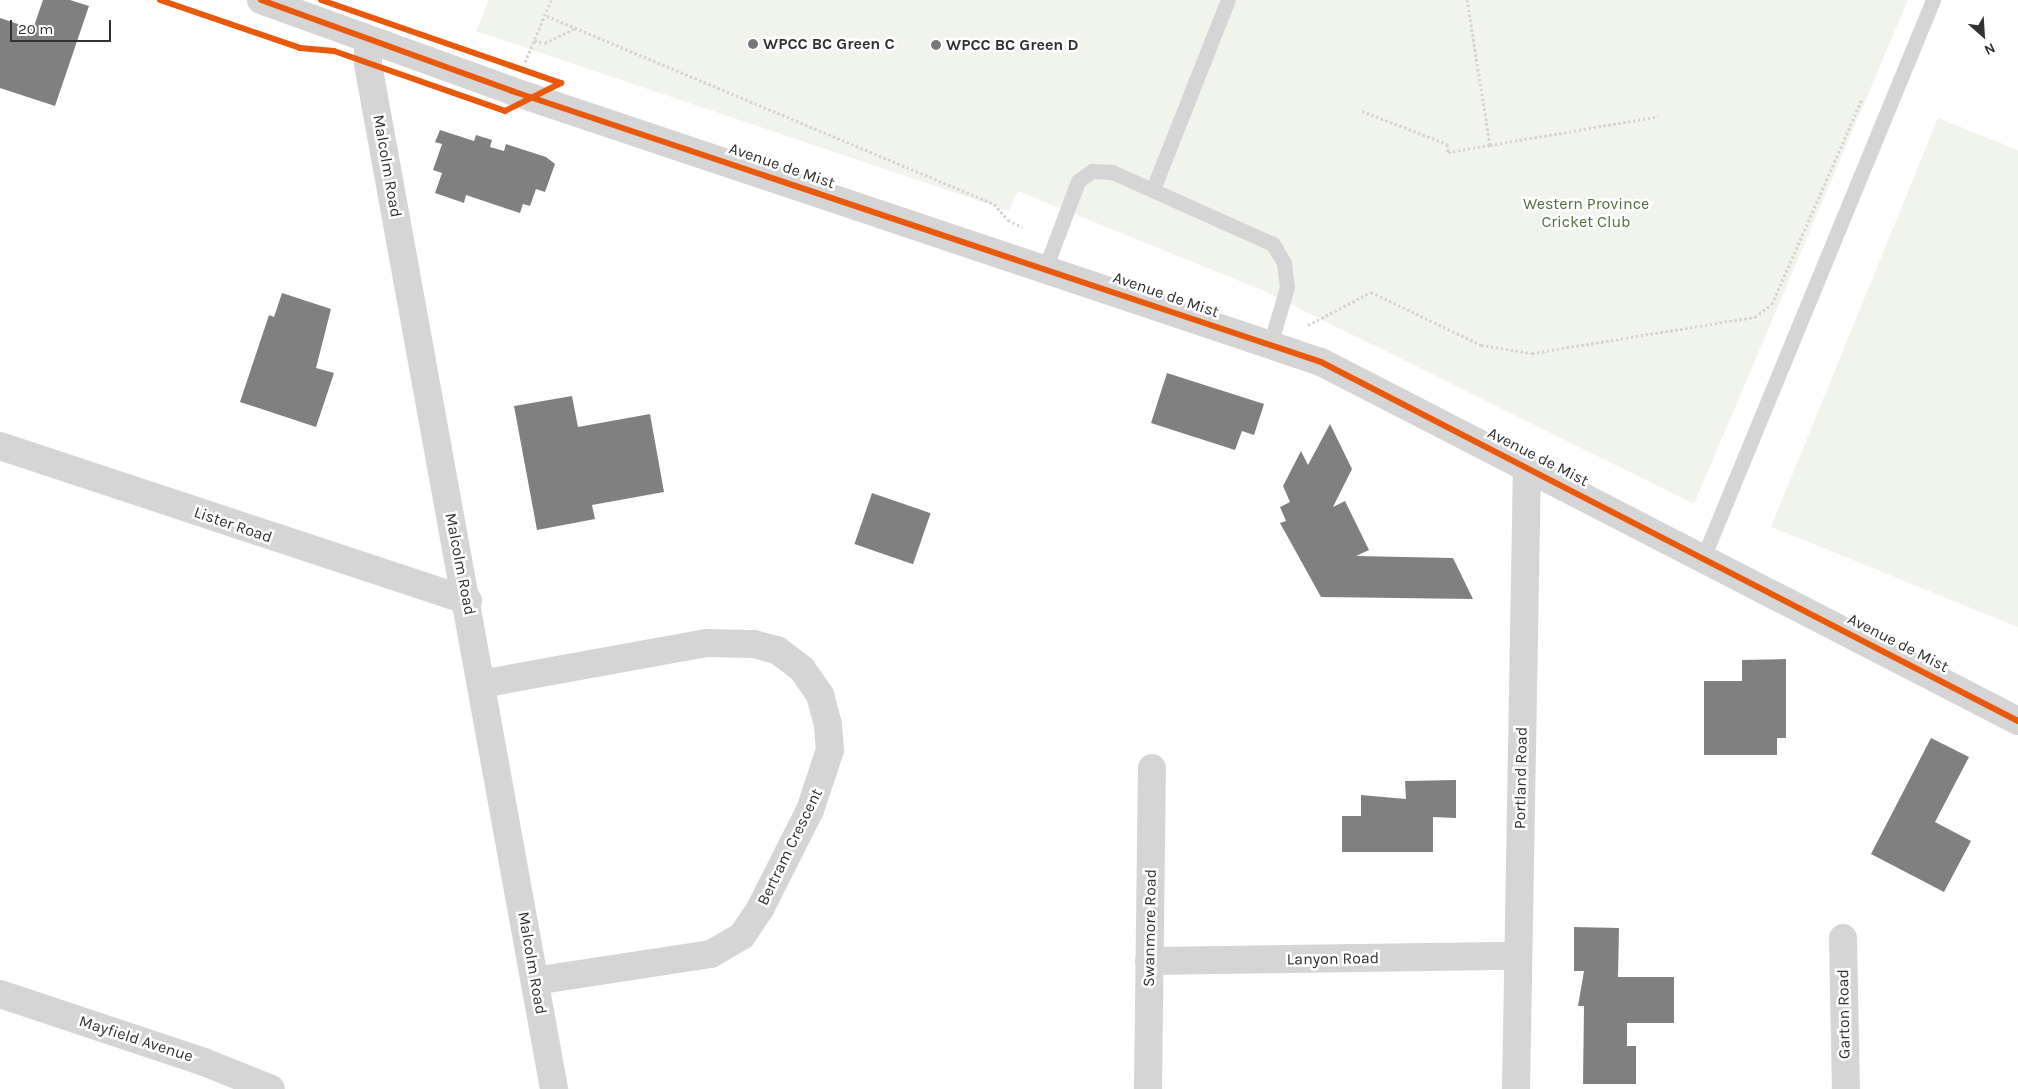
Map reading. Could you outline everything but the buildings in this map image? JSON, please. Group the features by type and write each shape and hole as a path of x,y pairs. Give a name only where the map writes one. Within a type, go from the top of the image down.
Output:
{"street":[{"name":"Avenue de Mist","path":"261,0 313,9 368,40 1048,260 1321,362 2018,721"},
{"name":"Malcolm Road","path":"368,40 368,64 468,601 481,684 554,1089"},
{"name":"Lister Road","path":"0,446 468,601"},
{"name":"Portland Road","path":"1516,1089 1527,467"},
{"name":"Bertram Crescent","path":"481,684 706,643 754,644 777,650 802,669 820,695 828,724 830,750 810,810 760,909 742,936 710,954 535,981"},
{"name":"Swanmore Road","path":"1148,1089 1152,768"},
{"name":"Garton Road","path":"1843,938 1846,1089"},
{"name":"Lanyon Road","path":"1149,961 1517,956"},
{"name":"Mayfield Avenue","path":"0,994 204,1062 271,1089"}],"lane":[{"path":"1153,189 1228,0"},
{"path":"1703,558 1933,0"},
{"path":"1048,260 1082,177 1106,170 1153,189 1273,244 1284,263 1287,287 1270,344"}],"path":[{"path":"551,0 547,16 994,204 1008,220 1036,233 1048,260"},
{"path":"1467,0 1490,145"},
{"path":"534,41 546,43 575,28"},
{"path":"1302,328 1372,292 1481,345 1507,351 1638,339 1755,317 1772,304 1866,89"},
{"path":"1362,110 1446,144 1448,152 1659,116"}],"green space":[{"name":"Western Province Cricket Club","path":"489,0 1908,0 1694,504 1264,291 1018,191 1009,211 476,31"},
{"path":"1938,118 2018,150 2018,627 1771,527"}],"cycle path":[{"path":"160,0 300,48 334,51 505,111 561,83"},
{"path":"261,0 512,91 1321,362 2018,721"},
{"path":"321,0 561,83"}],"place":[{"name":"WPCC BC Green C","path":"753,44"},
{"name":"WPCC BC Green D","path":"936,45"}]}
